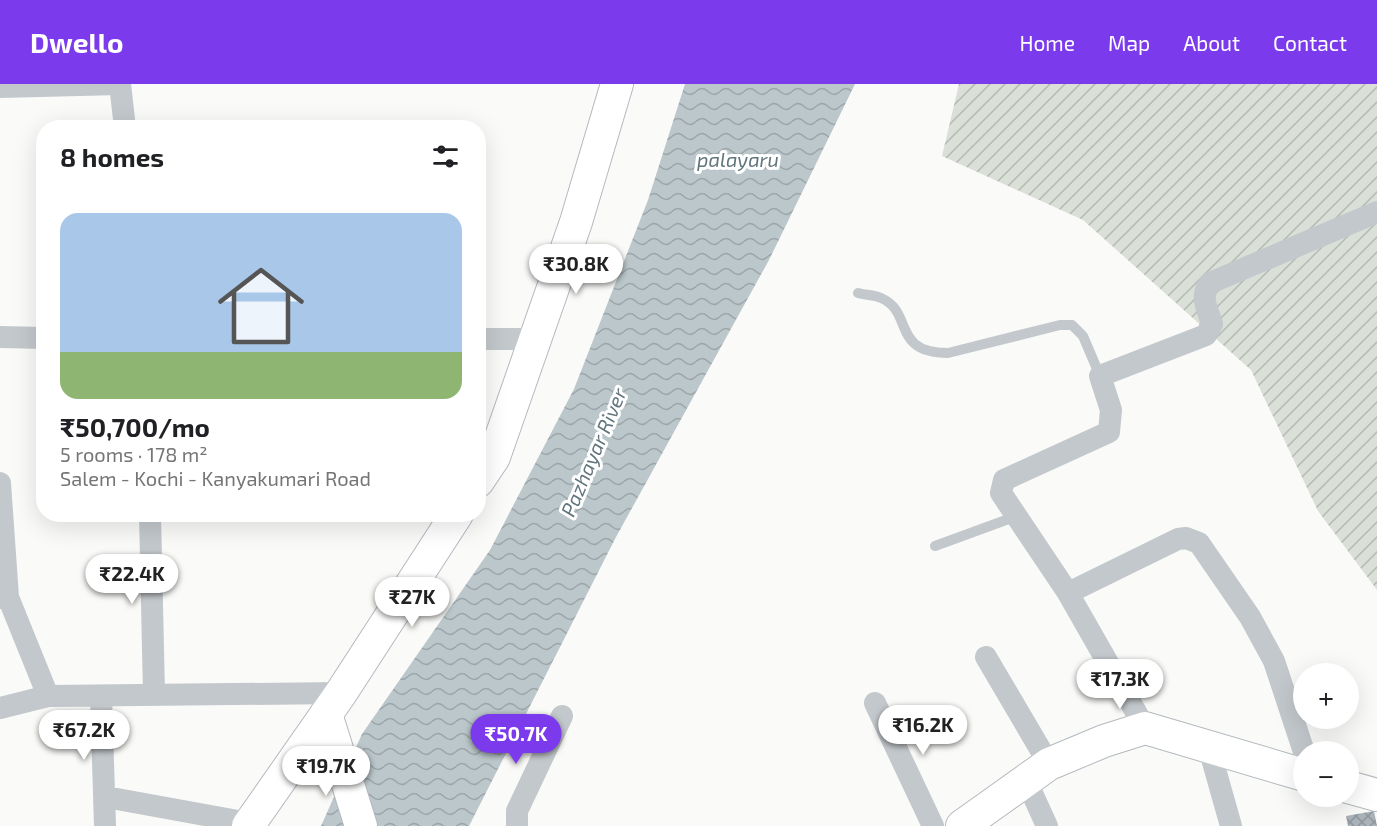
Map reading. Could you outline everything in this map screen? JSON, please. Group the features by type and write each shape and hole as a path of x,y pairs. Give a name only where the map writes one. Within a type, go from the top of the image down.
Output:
{"main road":[{"path":"486,469 494,457 576,222 617,84"},
{"path":"249,825 333,704 452,522"},
{"path":"333,704 339,753 361,826"},
{"path":"962,826 1038,772 1104,741 1144,728 1293,772"},
{"path":"1359,790 1377,795"}],"street":[{"path":"0,87 119,84 124,120"},
{"path":"1144,728 1068,593 1001,493 1004,480 1109,432 1112,424 1111,410 1100,376 1206,335 1212,324 1203,297 1205,289 1218,278 1377,212"},
{"path":"0,338 36,338"},
{"path":"486,339 535,339"},
{"path":"0,483 4,597 48,696"},
{"path":"150,522 154,694"},
{"path":"1068,593 1178,539 1193,539 1199,543 1250,617 1274,661 1300,741"},
{"path":"986,657 1038,772 1047,826"},
{"path":"0,708 48,696 154,694 333,704"},
{"path":"101,696 106,796 105,826"},
{"path":"875,703 933,826"},
{"path":"517,826 517,811 562,716"},
{"path":"1209,748 1231,826"},
{"path":"106,796 249,825"}],"lane":[{"path":"858,293 881,297 889,303 910,341 921,350 937,353 948,353 1060,326 1072,326 1083,336 1100,376"},
{"path":"935,546 1017,516"}],"shaded area":[{"path":"959,84 1377,84 1377,590 1318,511 1251,370 1083,220 942,156"}],"water":[{"name":"palayaru","path":"685,84 855,84 769,260 616,537 469,826 321,826 362,734 490,550 574,389 648,200"}],"building":[{"path":"1374,811 1377,826 1348,826 1346,816"}],"water label":[{"name":"Pazhayar River","path":"593,452"}]}
